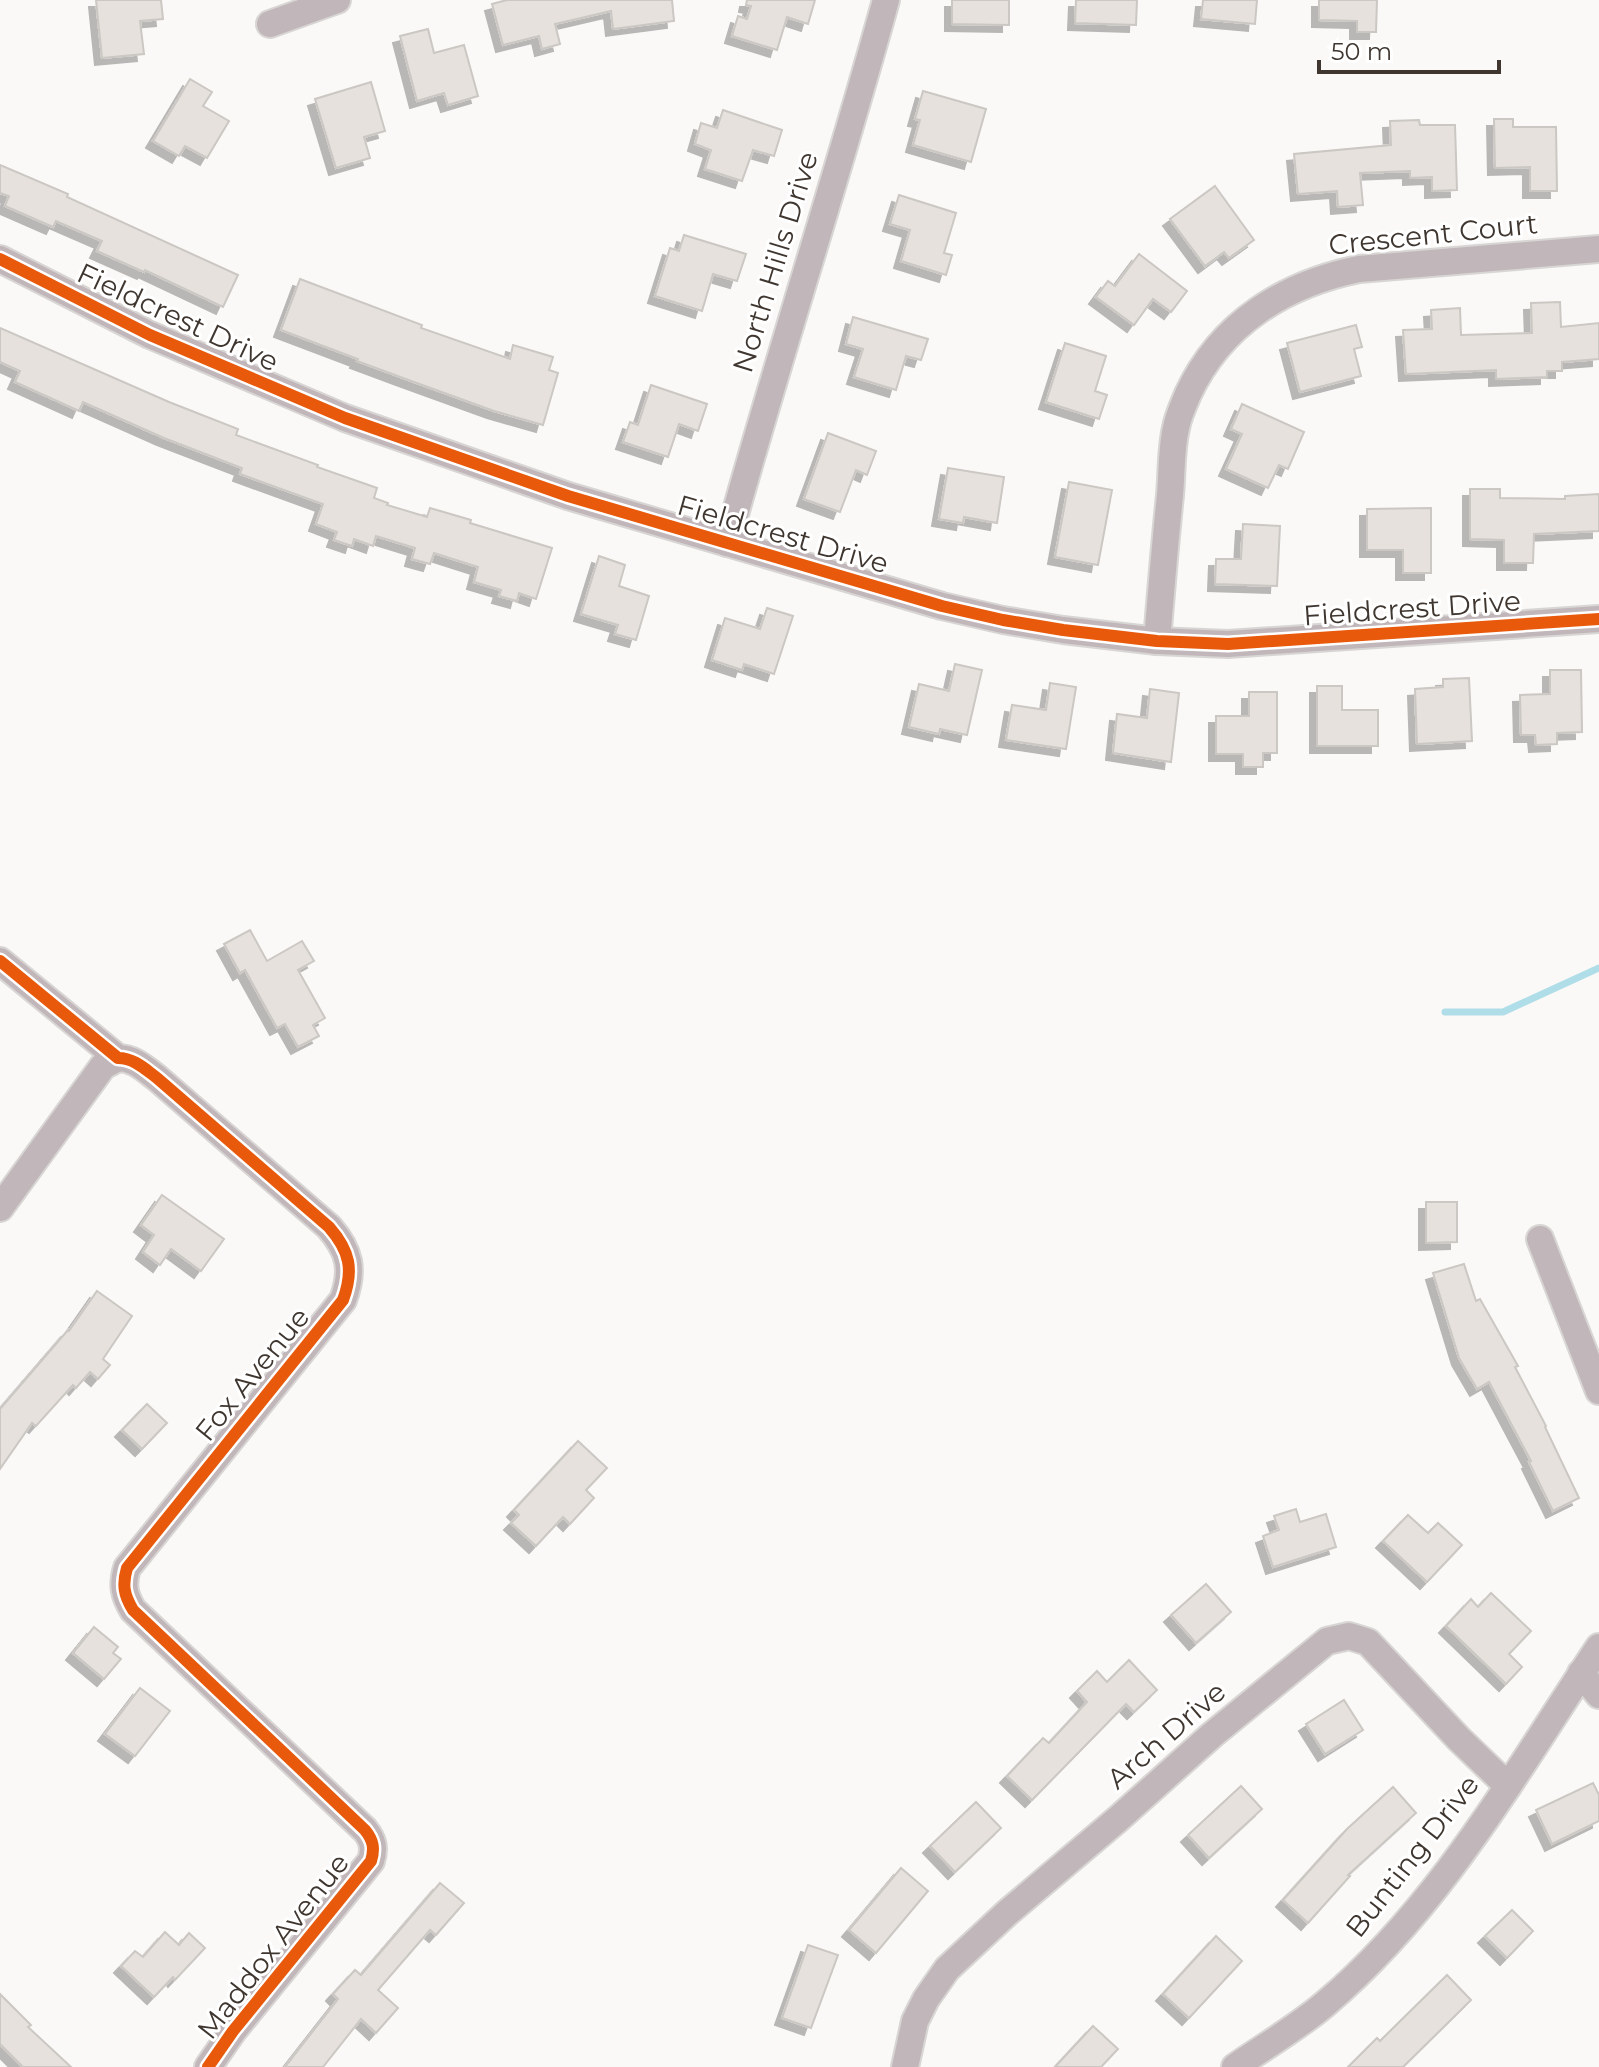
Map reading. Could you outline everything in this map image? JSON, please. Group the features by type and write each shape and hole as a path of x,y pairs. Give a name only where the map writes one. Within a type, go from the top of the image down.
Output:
{"street":[{"path":"270,24 337,0"},
{"name":"North Hills Drive","path":"727,543 886,0"},
{"name":"Crescent Court","path":"1157,641 1176,427 1195,380 1228,335 1276,298 1329,275 1359,269 1599,249"},
{"name":"Fieldcrest Drive","path":"0,259 150,335 345,418 568,496 942,606 1003,620 1157,641 1228,644 1599,619"},
{"name":"Fox Avenue","path":"0,961 118,1058 135,1062 157,1078 329,1227 341,1240 347,1254 350,1270 343,1300 127,1568 123,1590 133,1610 365,1830 371,1838 373,1854"},
{"path":"0,1208 103,1066 118,1058"},
{"path":"1540,1239 1599,1391"},
{"name":"Arch Drive","path":"905,2067 915,2021 947,1969 1212,1735 1327,1641 1349,1636 1368,1642 1508,1786"},
{"name":"Bunting Drive","path":"1235,2067 1324,2005 1404,1925 1476,1833 1599,1647"},
{"path":"1581,1673 1599,1695"},
{"name":"Maddox Avenue","path":"208,2067 233,2031 371,1861 373,1854"}],"building":[{"path":"96,0 161,0 163,19 140,21 144,54 102,58"},
{"path":"507,0 672,0 674,21 613,29 611,11 555,24 560,44 542,49 539,36 503,45 492,4"},
{"path":"747,0 815,0 808,24 787,17 777,50 732,36 738,16 747,19 751,6 746,5"},
{"path":"952,0 1009,0 1009,25 952,24"},
{"path":"1076,0 1137,0 1136,25 1075,23"},
{"path":"1203,0 1257,0 1255,24 1201,19"},
{"path":"1319,0 1377,0 1376,32 1357,32 1357,21 1319,20"},
{"path":"428,29 434,53 464,45 478,96 448,105 444,93 417,101 400,36"},
{"path":"190,79 212,92 203,106 229,121 207,158 185,146 179,156 153,141"},
{"path":"371,82 385,131 364,137 370,158 336,168 315,99"},
{"path":"923,91 986,109 971,162 913,145 920,120 915,119"},
{"path":"723,110 782,130 774,156 753,150 742,181 705,169 711,150 695,144 701,123 717,128"},
{"path":"1494,119 1513,119 1513,127 1556,127 1557,191 1530,191 1530,167 1495,168"},
{"path":"1419,120 1420,125 1455,125 1457,190 1432,191 1432,177 1410,178 1410,171 1360,173 1363,205 1338,207 1337,191 1298,194 1294,154 1391,145 1390,121"},
{"path":"0,165 238,275 223,307 97,251 102,241 56,221 53,227 5,206 9,196 0,193"},
{"path":"1215,186 1254,240 1229,258 1224,252 1205,266 1170,219"},
{"path":"899,195 956,213 944,253 952,255 946,275 901,261 910,230 890,224"},
{"path":"684,235 746,254 737,281 713,274 702,311 655,296 670,248 679,251"},
{"path":"1139,254 1187,291 1171,312 1153,299 1134,325 1096,297 1108,281 1115,286"},
{"path":"300,279 422,325 421,328 510,359 513,345 553,357 549,370 558,373 543,425 494,411 281,330"},
{"path":"1560,302 1561,327 1599,323 1599,359 1562,362 1562,371 1547,371 1547,377 1496,379 1496,370 1406,374 1403,330 1432,329 1431,310 1460,308 1461,335 1532,333 1531,303"},
{"path":"853,317 928,339 921,360 906,356 896,390 854,377 863,349 846,344"},
{"path":"1356,325 1362,347 1354,349 1361,376 1300,392 1287,343"},
{"path":"0,328 238,429 236,435 377,488 374,498 387,505 427,517 430,508 552,548 536,599 519,593 517,601 499,596 501,590 474,582 478,567 434,553 430,564 412,559 415,548 376,536 373,546 354,539 352,546 334,540 337,532 316,524 323,504 240,474 242,468 83,402 79,411 15,382 20,371 0,362"},
{"path":"1065,343 1106,356 1095,391 1107,395 1099,419 1046,402"},
{"path":"651,385 707,404 698,431 679,424 668,457 623,442 630,422 638,425"},
{"path":"1242,404 1304,432 1288,469 1279,465 1268,488 1226,469 1242,434 1231,429"},
{"path":"828,433 876,451 867,475 856,470 840,512 804,499"},
{"path":"948,468 1004,477 997,523 964,517 963,523 939,519"},
{"path":"1069,482 1112,490 1098,565 1055,557"},
{"path":"1470,489 1500,489 1500,498 1565,499 1565,496 1599,494 1599,531 1534,534 1533,563 1504,563 1504,540 1470,539"},
{"path":"1431,508 1431,573 1403,573 1403,550 1367,550 1367,509"},
{"path":"1243,524 1280,526 1277,586 1215,584 1216,559 1241,559"},
{"path":"599,556 625,565 619,586 649,596 636,640 615,634 618,625 581,614"},
{"path":"767,608 793,616 774,674 744,664 742,670 712,660 725,618 760,629"},
{"path":"955,664 982,670 967,735 940,729 939,734 909,727 919,684 949,691"},
{"path":"1550,670 1581,670 1582,732 1557,733 1557,744 1536,745 1535,735 1521,735 1520,695 1550,694"},
{"path":"1469,678 1472,741 1417,744 1415,689 1443,687 1443,679"},
{"path":"1050,683 1076,687 1066,749 1006,740 1012,705 1046,710"},
{"path":"1317,686 1342,686 1342,710 1378,710 1378,746 1317,746"},
{"path":"1150,689 1179,693 1171,762 1113,753 1117,714 1147,718"},
{"path":"1249,692 1277,692 1277,753 1263,753 1263,767 1243,767 1243,754 1216,754 1216,716 1249,716"},
{"path":"250,930 267,961 302,941 314,961 298,970 325,1018 313,1025 319,1036 298,1047 285,1024 277,1028 245,970 240,973 224,944"},
{"path":"162,1195 224,1239 201,1271 171,1249 160,1265 143,1252 154,1235 141,1225"},
{"path":"1426,1202 1457,1202 1457,1242 1426,1243"},
{"path":"1464,1264 1476,1301 1480,1299 1518,1366 1515,1367 1579,1498 1553,1511 1531,1461 1489,1382 1477,1389 1459,1358 1433,1273"},
{"path":"97,1291 132,1316 103,1359 110,1365 98,1379 90,1372 76,1388 73,1385 36,1426 32,1423 0,1469 0,1409 69,1331"},
{"path":"147,1404 167,1423 142,1449 122,1430"},
{"path":"578,1441 607,1468 586,1490 594,1498 570,1524 563,1517 536,1546 511,1523 519,1515 514,1510"},
{"path":"1296,1509 1300,1522 1326,1514 1336,1547 1273,1567 1263,1536 1279,1530 1274,1516"},
{"path":"1408,1515 1428,1533 1438,1523 1462,1545 1427,1582 1383,1541"},
{"path":"1206,1584 1231,1612 1196,1643 1171,1615"},
{"path":"1491,1593 1531,1631 1509,1654 1522,1667 1506,1684 1446,1626 1471,1599 1478,1607"},
{"path":"94,1627 118,1647 113,1653 121,1659 104,1679 73,1653"},
{"path":"1129,1660 1157,1690 1134,1712 1126,1704 1032,1800 1007,1776 1043,1738 1049,1743 1087,1702 1077,1691 1097,1671 1107,1682"},
{"path":"140,1688 170,1711 135,1756 105,1734"},
{"path":"1344,1700 1363,1730 1325,1754 1306,1724"},
{"path":"1593,1783 1599,1795 1599,1821 1552,1844 1536,1810"},
{"path":"1241,1786 1262,1809 1209,1858 1188,1835"},
{"path":"1393,1787 1416,1813 1348,1875 1308,1923 1283,1900 1347,1829"},
{"path":"976,1802 1001,1828 955,1872 930,1846"},
{"path":"901,1868 928,1891 876,1953 849,1930"},
{"path":"440,1883 464,1903 436,1935 430,1930 378,1990 398,2008 376,2033 361,2019 323,2067 285,2067 338,1999 333,1994 355,1970 361,1975"},
{"path":"1512,1910 1533,1931 1507,1958 1485,1936"},
{"path":"165,1932 179,1945 189,1933 205,1948 154,1997 121,1966 135,1951 143,1957"},
{"path":"1216,1936 1242,1961 1189,2018 1163,1994"},
{"path":"808,1945 838,1955 811,2028 782,2018"},
{"path":"1447,1975 1471,2000 1403,2067 1348,2067 1377,2038 1380,2041"},
{"path":"0,1994 31,2025 28,2027 71,2067 23,2067 0,2044"},
{"path":"1093,2026 1118,2049 1101,2067 1055,2067"}],"waterway":[{"path":"1445,1012 1503,1012 1599,968"}],"cycle path":[{"path":"0,259 150,335 345,418 568,496 942,606 1003,620 1157,641 1228,644 1599,619"},
{"path":"0,961 118,1058 134,1062 157,1078 329,1227 342,1244 348,1261 343,1300 125,1574 125,1590 133,1610 365,1830 372,1844 371,1861 233,2031 208,2067"}]}
